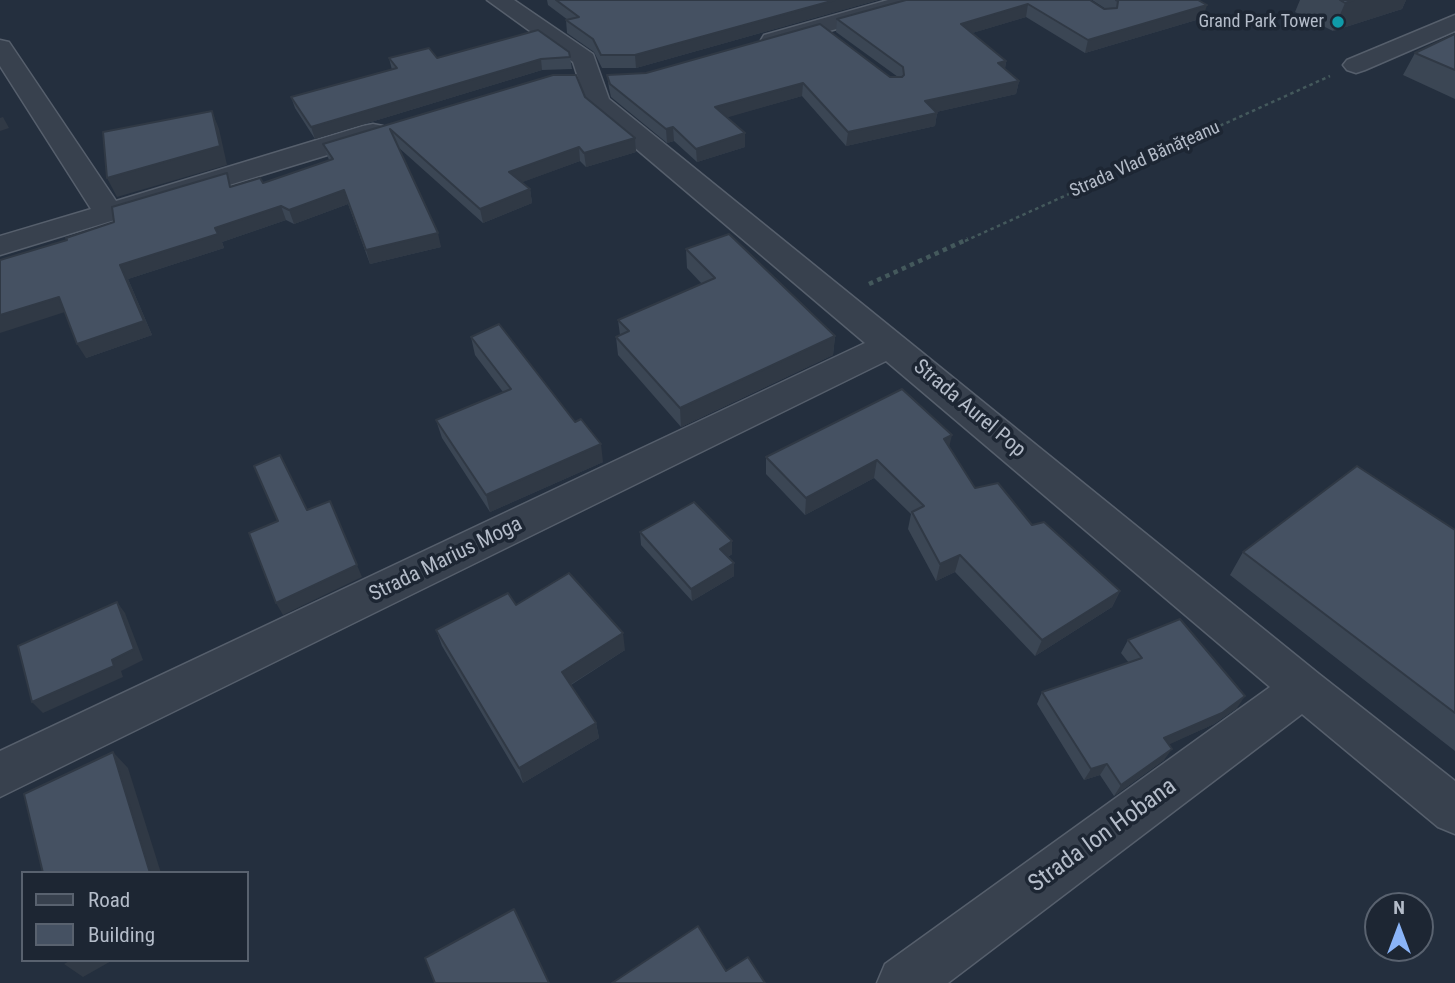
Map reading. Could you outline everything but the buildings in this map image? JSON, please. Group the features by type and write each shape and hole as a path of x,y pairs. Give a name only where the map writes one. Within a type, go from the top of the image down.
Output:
{"street":[{"name":"Strada Aurel Pop","path":"499,0 584,59 597,102 1455,811"},
{"path":"754,46 913,0"},
{"path":"1356,65 1455,22"},
{"path":"0,47 108,212"},
{"path":"0,246 396,125"},
{"name":"Strada Marius Moga","path":"0,775 891,345"},
{"name":"Strada Ion Hobana","path":"904,983 1303,688"}],"path":[{"name":"Strada Vlad Bănățeanu","path":"836,299 1356,65"}],"place":[{"name":"Grand Park Tower","path":"1338,22"}]}
